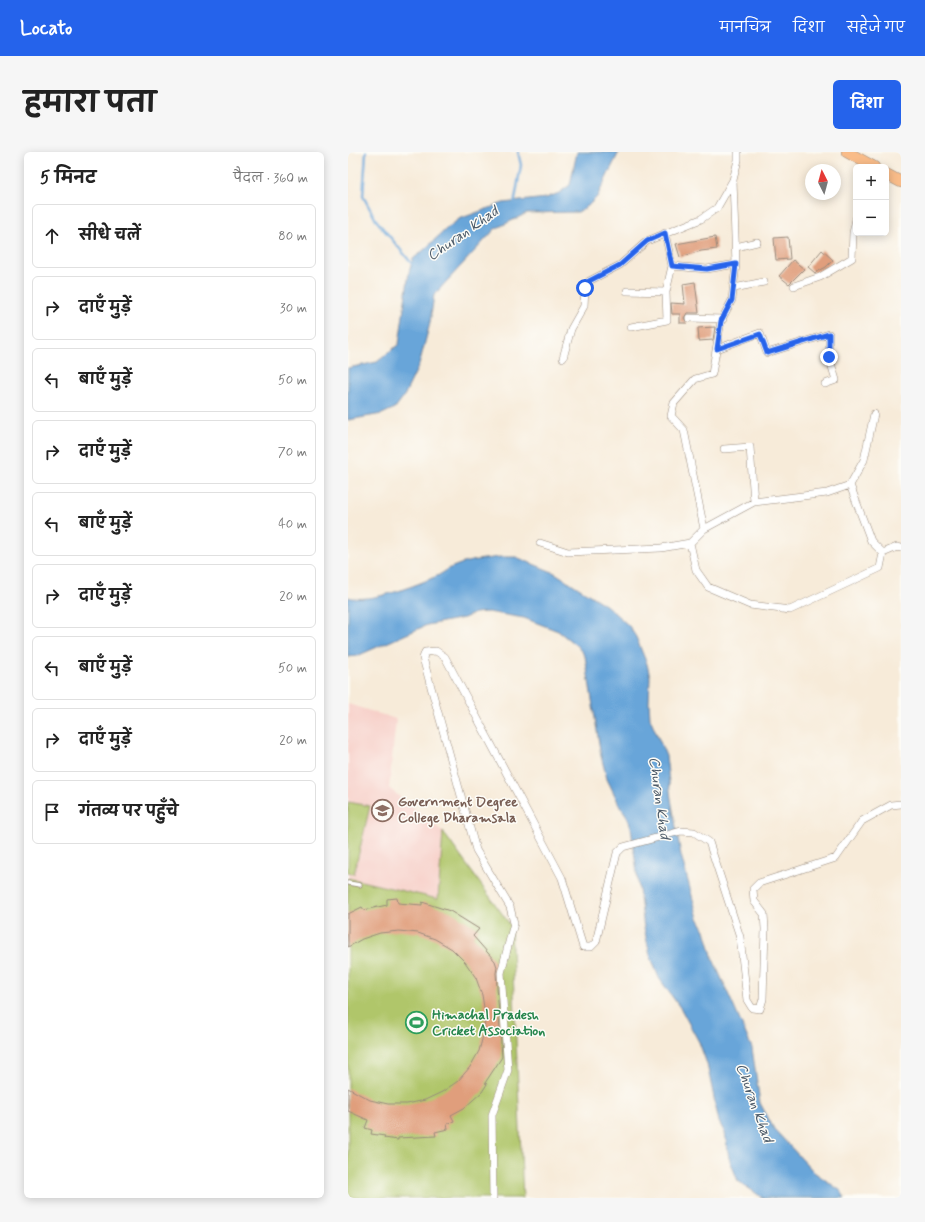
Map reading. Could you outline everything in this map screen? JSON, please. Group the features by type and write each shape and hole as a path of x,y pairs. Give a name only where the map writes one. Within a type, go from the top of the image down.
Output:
{"main road":[{"path":"847,152 869,164"},
{"path":"889,176 901,182"}],"street":[{"path":"704,529 684,430 671,416 674,403 695,379 712,374 722,319 732,300 736,264 733,180 738,152"},
{"path":"563,358 570,328 584,306 585,288 589,281 620,265 647,241 701,219 717,208 733,180"},
{"path":"631,327 667,320 666,292 672,266 665,233"},
{"path":"794,286 820,277 852,258 853,233"},
{"path":"736,247 757,242"},
{"path":"672,266 707,269 736,264"},
{"path":"734,288 764,282"},
{"path":"627,291 666,292"},
{"path":"689,318 722,319"},
{"path":"717,349 760,334 767,353 829,334 829,357 836,380 825,384"},
{"path":"540,543 568,552 661,548 690,544 704,529 754,502 827,493 850,485 864,460 874,414"},
{"path":"724,449 750,448 754,502"},
{"path":"850,485 871,541 883,552"},
{"path":"690,544 696,570 708,587 750,605 790,610 880,568 883,552"},
{"path":"883,552 896,546 901,548"},
{"path":"493,1198 492,1115 508,1070 501,973 514,923 510,907 476,850 423,658 425,652 436,651 445,657 562,878 583,947 591,947 596,942 617,853 623,847 681,831 694,832 708,842 740,937 747,1000 752,1008 760,1009 763,1000 766,929 764,914 754,901 753,889 759,883 836,858 862,822 891,805 901,804"}],"lane":[{"path":"348,883 360,885"}],"shaded area":[{"name":"Government Degree College Dharamsala","path":"348,704 396,719 389,788 443,832 438,899 348,878"}],"green space":[{"path":"348,802 370,806 354,874 348,872"},
{"path":"443,832 511,926 523,1198 348,1198 348,878 438,899"}],"water":[{"name":"Churan Khad","path":"577,152 619,152 597,197 588,206 578,212 527,213 495,229 434,295 430,323 419,365 404,396 395,408 382,414 348,420 348,368 377,362 399,344 409,272 413,259 459,219 503,203 546,198 559,193 570,185"},
{"name":"Churan Khad","path":"500,557 516,557 555,573 607,606 629,626 636,637 647,664 650,677 650,718 666,756 671,799 681,855 698,918 705,930 713,959 752,1048 760,1103 774,1129 814,1172 841,1191 845,1198 763,1198 738,1181 729,1158 725,1133 719,1122 707,1064 699,1042 681,1009 659,978 650,955 644,928 631,827 627,816 620,806 607,779 601,756 585,656 577,646 558,631 524,618 488,612 475,613 464,618 427,625 357,656 348,657 348,597 368,598 381,596 430,579 466,562"}],"building":[{"path":"715,237 717,249 701,251 680,257 676,244"},
{"path":"788,237 790,259 776,260 774,238"},
{"path":"822,250 833,260 826,267 815,273 808,267"},
{"path":"793,260 804,269 789,284 779,276"},
{"path":"695,282 699,313 687,313 684,318 687,323 680,323 680,314 672,314 671,303 685,304 683,284"},
{"path":"715,327 713,340 699,341 698,328"},
{"path":"397,898 398,903 422,905 422,902 450,911 479,929 473,936 495,961 497,967 496,973 502,1057 485,1083 487,1084 482,1092 464,1108 451,1115 454,1121 447,1124 448,1129 435,1132 436,1136 398,1138 398,1140 371,1134 372,1130 365,1128 368,1120 348,1111 348,1088 370,1100 388,1104 407,1104 425,1100 442,1092 458,1081 470,1067 479,1051 484,1032 485,1014 482,995 476,978 465,962 452,949 435,939 418,933 399,931 380,933 362,939 348,947 348,914 362,907 364,910 387,905 387,899"}],"waterway":[{"path":"366,152 363,196 376,220 413,265"},
{"path":"514,205 521,165 518,152"}],"place":[{"name":"Government Degree College Dharamsala","path":"382,810"},
{"name":"Himachal Pradesh Cricket Association","path":"416,1023"}],"route":[{"path":"585,288 589,281 620,265 647,241 665,233 672,266 707,269 736,264 732,300 721,321 717,349 760,334 767,353 829,334 829,357"}]}
